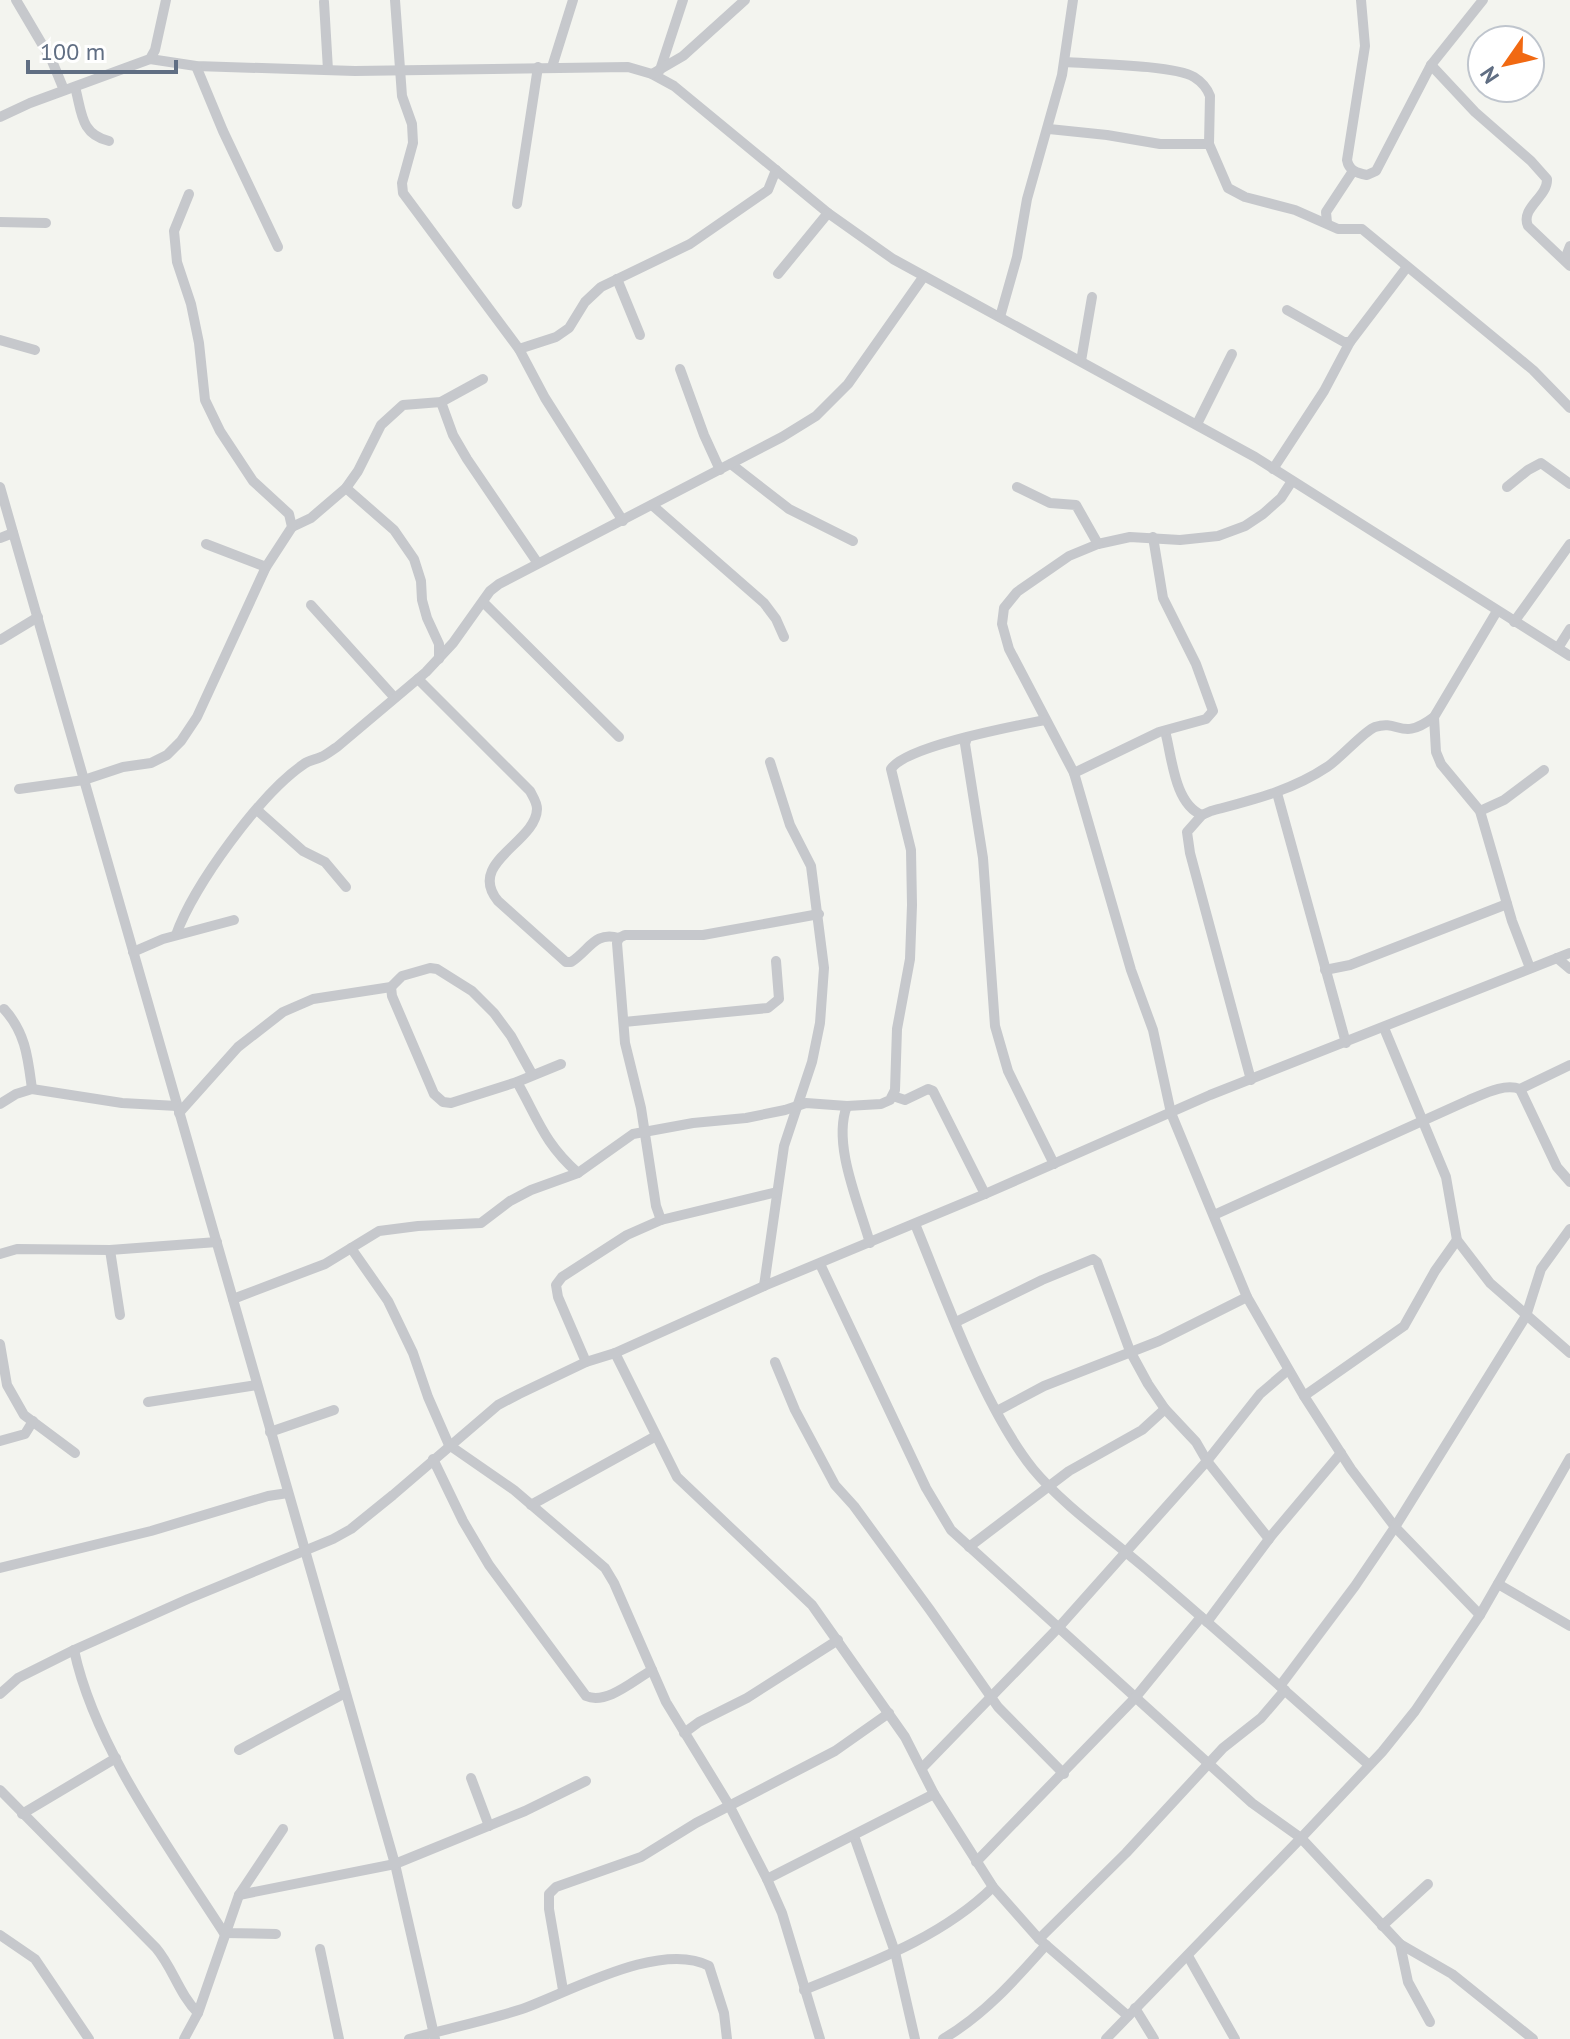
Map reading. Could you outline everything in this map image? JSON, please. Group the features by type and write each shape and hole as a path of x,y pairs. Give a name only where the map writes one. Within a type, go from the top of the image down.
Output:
{"street":[{"path":"16,0 69,88 87,129 94,137 109,141"},
{"path":"150,59 155,50 166,0"},
{"path":"395,0 402,96 412,124 413,143 401,188 441,248 479,293 519,349 545,398 623,521"},
{"path":"552,67 573,0"},
{"path":"656,72 683,0"},
{"path":"656,72 692,49 745,0"},
{"path":"1000,317 1017,257 1027,199 1049,129 1065,62 1073,0"},
{"path":"1361,0 1365,46 1347,160 1353,171 1367,175 1376,171 1431,65 1483,0"},
{"path":"324,2 328,70"},
{"path":"0,117 150,59 196,66 328,70 628,67 656,72 828,213 893,259 1197,424 1570,656"},
{"path":"1065,62 1135,66 1194,77 1210,96 1209,144 1224,182 1232,192 1295,210 1338,229 1362,229 1533,370 1570,408"},
{"path":"1431,65 1475,112 1547,179 1547,187 1525,220 1567,263"},
{"path":"196,66 278,247"},
{"path":"517,204 538,67"},
{"path":"1049,129 1160,144 1209,144"},
{"path":"519,349 556,337 569,328 592,294 690,244 757,198 768,190 776,170"},
{"path":"1327,223 1326,212 1353,171"},
{"path":"189,194 174,231 177,262 191,304 199,343 205,400 253,481 289,514 292,527"},
{"path":"778,274 828,213"},
{"path":"0,222 46,223"},
{"path":"1567,263 1570,246"},
{"path":"1273,469 1324,391 1350,342 1407,267"},
{"path":"176,935 212,866 257,810 306,762 337,747 418,679 439,659 490,591 537,562 623,521 816,416 848,384 924,276"},
{"path":"617,279 640,335"},
{"path":"1081,361 1092,297"},
{"path":"1287,310 1344,342 1350,342"},
{"path":"0,340 35,350"},
{"path":"1197,424 1232,354"},
{"path":"680,369 720,470"},
{"path":"19,789 84,780 123,767 151,763 167,755 197,717 266,567 292,527 311,518 346,488 381,425 403,405 441,402 483,379"},
{"path":"441,402 453,435 467,459 537,562"},
{"path":"1507,487 1541,463 1570,484"},
{"path":"731,464 789,509 853,541"},
{"path":"1292,481 1281,498 1263,514 1245,526 1218,536 1196,539 1130,537 1098,544 1069,556 1017,592 1004,608 1002,624 1009,649 1074,773 1131,970 1153,1030 1171,1113 1247,1297 1304,1396 1395,1527 1480,1615"},
{"path":"0,487 395,1864 434,2036"},
{"path":"1017,487 1050,503 1076,505 1098,544"},
{"path":"346,488 394,530 414,559 427,618 439,644 439,659"},
{"path":"652,505 764,603 784,637"},
{"path":"0,538 13,533"},
{"path":"1074,773 1165,731 1206,719 1213,711 1196,664 1163,598 1153,537"},
{"path":"206,544 266,567"},
{"path":"1514,622 1570,544"},
{"path":"484,603 619,737"},
{"path":"311,605 394,697"},
{"path":"1251,1080 1186,839 1190,826 1202,815 1277,793 1327,767 1373,727 1406,730 1420,727 1434,717 1497,611"},
{"path":"0,640 38,617"},
{"path":"1558,648 1570,629"},
{"path":"418,679 504,763 530,791 537,804 537,813 531,824 492,870 487,883 489,891 566,962 571,962 607,935 619,938 625,935 703,935 819,914"},
{"path":"1434,717 1434,738 1441,764 1480,811 1507,904 1530,968"},
{"path":"893,1096 897,1029 910,959 912,905 911,850 891,769 897,762 971,735 1045,720"},
{"path":"1420,727 1434,738"},
{"path":"1165,731 1185,801 1202,815"},
{"path":"967,738 965,744 983,858 995,1026 1008,1071 1054,1164"},
{"path":"764,1286 784,1146 812,1062 820,1023 824,968 811,866 790,825 770,762"},
{"path":"1480,811 1504,800 1544,770"},
{"path":"1277,793 1346,1043"},
{"path":"257,810 293,844 325,862 346,887"},
{"path":"1325,970 1350,965 1507,904"},
{"path":"133,952 176,935 234,920"},
{"path":"619,938 625,1043 661,1220"},
{"path":"0,1694 18,1678 74,1650 188,1599 305,1553 351,1529 498,1405 586,1362 615,1353 764,1286 1171,1113 1570,953"},
{"path":"1557,958 1570,969"},
{"path":"624,1022 768,1008 779,999 776,961"},
{"path":"178,1110 238,1047 283,1012 313,999 391,987 402,976 430,968 455,979 494,1013 532,1074"},
{"path":"391,987 434,1094 443,1102 451,1103 517,1082 561,1064"},
{"path":"4,1009 21,1030 32,1089"},
{"path":"1384,1028 1450,1191 1457,1240 1490,1283 1570,1353"},
{"path":"1520,1089 1570,1065"},
{"path":"517,1082 537,1125 578,1173"},
{"path":"1214,1215 1422,1120 1436,1117 1496,1089 1513,1086 1520,1089 1557,1167 1570,1182"},
{"path":"0,1104 32,1089 178,1110"},
{"path":"893,1096 905,1100 928,1089 933,1091 985,1194"},
{"path":"233,1299 325,1264 379,1231 481,1223 510,1201 578,1173 621,1141 645,1131 746,1118 806,1103 847,1106 881,1104 893,1096"},
{"path":"847,1106 841,1120 843,1148 870,1243"},
{"path":"586,1362 558,1297 556,1285 562,1277 627,1235 661,1220 777,1192"},
{"path":"915,1224 997,1411 1031,1467 1048,1487 1369,1765"},
{"path":"943,2039 989,2006 1042,1942 1226,1745 1271,1708 1395,1527 1526,1316 1541,1269 1570,1229"},
{"path":"1304,1396 1404,1326 1435,1271 1457,1240"},
{"path":"0,1254 17,1249 110,1250 217,1242"},
{"path":"351,1248 388,1301 413,1353 449,1445 531,1505 605,1568 614,1583 684,1733 729,1805 767,1879 782,1913 820,2039"},
{"path":"110,1250 120,1315"},
{"path":"956,1322 1093,1259 1097,1262 1130,1351 1165,1409 1196,1442 1207,1461 1269,1539"},
{"path":"820,1264 938,1511 951,1530 1252,1803 1301,1838 1400,1944 1452,1974 1533,2039"},
{"path":"997,1411 1044,1386 1159,1341 1247,1297"},
{"path":"0,1344 7,1385 24,1415 75,1453"},
{"path":"615,1353 677,1477 812,1605 889,1713 934,1794 993,1887 1042,1942 1132,2012 1154,2039"},
{"path":"775,1362 795,1410 835,1485 921,1598 992,1699 1064,1774"},
{"path":"922,1768 1059,1627 1207,1461 1260,1394 1288,1370"},
{"path":"148,1402 257,1385"},
{"path":"969,1547 1048,1487 1101,1452 1142,1430 1165,1409"},
{"path":"270,1432 334,1410"},
{"path":"0,1441 25,1434 33,1421"},
{"path":"531,1505 656,1436"},
{"path":"976,1862 1135,1698 1341,1453"},
{"path":"1106,2039 1301,1838 1415,1711 1480,1615 1570,1458"},
{"path":"433,1459 463,1521 489,1565 586,1696 594,1700 604,1698 652,1670"},
{"path":"0,1568 288,1493"},
{"path":"1498,1584 1570,1626"},
{"path":"684,1733 747,1698 838,1640"},
{"path":"74,1650 86,1689 116,1758 224,1933"},
{"path":"239,1750 345,1693"},
{"path":"563,1990 549,1894 564,1882 641,1857 696,1823 835,1751 889,1713"},
{"path":"22,1814 116,1758"},
{"path":"471,1778 489,1826"},
{"path":"239,1895 395,1864 489,1826 586,1781"},
{"path":"0,1790 156,1948 172,1969 183,1996 198,2013"},
{"path":"767,1879 934,1794"},
{"path":"184,2039 198,2013 239,1895 283,1829"},
{"path":"854,1836 895,1952 915,2039"},
{"path":"1382,1926 1428,1884"},
{"path":"804,1990 895,1952 964,1912 993,1887"},
{"path":"224,1933 276,1934"},
{"path":"0,1935 35,1959 89,2039"},
{"path":"1400,1944 1408,1982 1430,2022"},
{"path":"320,1949 339,2039"},
{"path":"1188,1956 1235,2039"},
{"path":"409,2039 434,2036 524,2008 600,1976 648,1962 677,1960 709,1966 724,2013 727,2039"}]}
